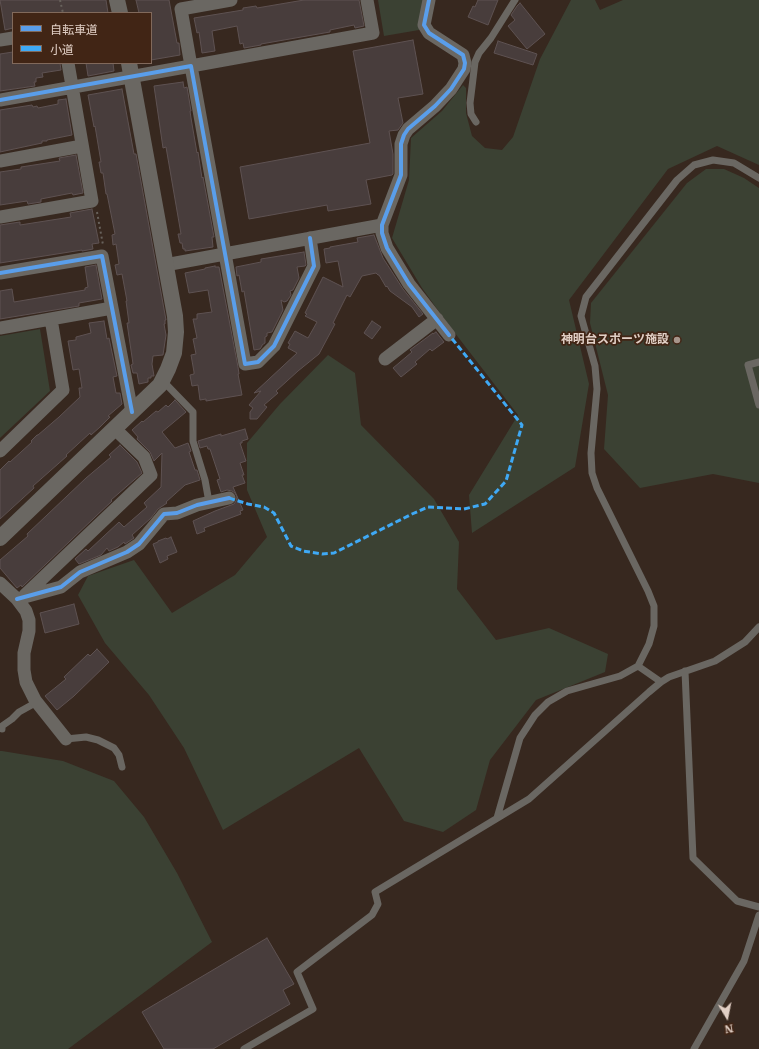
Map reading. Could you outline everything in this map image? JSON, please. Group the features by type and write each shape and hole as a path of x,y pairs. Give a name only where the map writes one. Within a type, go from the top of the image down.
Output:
{"street":[{"path":"117,0 120,12"},
{"path":"231,0 181,9 244,364 258,362 274,346 314,266 310,238"},
{"path":"0,100 72,88 130,70 191,66 373,33 367,0"},
{"path":"430,0 424,25 429,33 463,55 465,63 464,69 451,89 408,129 404,135 401,144 401,175 382,225 382,233 387,248 409,284 449,335"},
{"path":"0,40 12,38"},
{"path":"0,217 92,200 68,64"},
{"path":"0,538 160,385 174,352 176,332 175,316 130,70"},
{"path":"0,161 82,146"},
{"path":"165,265 382,225"},
{"path":"0,273 102,256 132,412"},
{"path":"0,328 112,308"},
{"path":"385,359 437,318"},
{"path":"0,451 63,390 51,319"},
{"path":"20,598 151,475 144,457 114,428"},
{"path":"20,598 61,587 80,572 127,552 139,544 164,514 177,513 197,505 228,498"},
{"path":"0,583 20,598 29,620 29,631 24,653 26,682 37,702 66,739"}],"lane":[{"path":"476,122 471,114 470,103 475,62 479,53 491,38 514,0"},
{"path":"498,818 520,738 535,715 548,702 567,692 620,676 638,666 649,644 654,626 654,606 648,591 597,488 592,473 591,453 597,389 595,366 581,316 586,297 677,180 694,165 713,160 734,163 759,178"},
{"path":"759,362 748,365 759,404"},
{"path":"162,380 194,412 193,441 205,480 209,502"},
{"path":"244,1049 313,1008 297,972 372,915 378,904 374,892 529,799 669,676 715,661 745,642 759,627"},
{"path":"638,666 661,682"},
{"path":"685,671 693,858 737,901 759,907"},
{"path":"2,729 2,726 19,712 37,702"},
{"path":"66,739 86,737 109,745 114,748 119,755 122,767"},
{"path":"694,1049 744,961 759,915"}],"path":[{"path":"60,0 63,12"},
{"path":"92,200 96,206 104,248 102,256"}],"green space":[{"path":"378,0 424,0 419,30 384,36"},
{"path":"571,0 595,0 600,10 623,0 759,0 759,165 717,146 668,169 569,300 589,384 575,467 472,533 469,495 518,415 422,288 392,238 409,180 411,138 442,111 463,85 466,88 466,113 472,136 485,148 502,150 513,137 540,59"},
{"name":"神明台スポーツ施設","path":"706,169 724,169 744,178 759,188 759,483 713,474 640,488 604,449 608,395 590,323 591,303 687,183"},
{"path":"40,329 50,391 0,438 0,336"},
{"path":"328,355 355,373 361,425 434,499 459,542 457,589 496,640 549,628 608,654 605,672 536,700 490,760 476,810 443,832 404,821 359,748 223,830 184,748 149,695 105,643 78,595 88,576 134,560 172,613 235,575 267,537 247,490 247,443 280,404"},
{"path":"0,751 63,761 114,781 144,817 177,873 212,942 68,1049 0,1049"}],"building":[{"path":"0,0 106,0 108,12 12,12 12,28 5,30"},
{"path":"136,0 169,0 177,43 179,43 180,55 152,60 152,12 139,12"},
{"path":"304,0 359,0 364,26 355,28 354,25 330,30 330,32 244,48 243,43 240,44 237,26 212,31 215,51 202,53 199,32 197,33 194,18 243,10 243,8 256,6 257,8"},
{"path":"478,0 498,0 488,25 468,17 473,6 475,7"},
{"path":"520,3 545,34 527,49 508,26 515,20 511,15"},
{"path":"413,40 423,94 398,98 403,123 398,130 389,131 393,154 393,174 366,180 371,204 328,211 327,205 249,219 240,167 370,143 353,51"},
{"path":"498,41 537,54 533,65 494,53"},
{"path":"12,52 12,64 60,64 61,70 42,73 43,77 36,78 36,82 34,82 35,86 0,91 0,54"},
{"path":"86,64 113,64 114,71 88,76"},
{"path":"183,82 184,88 187,87 197,153 198,152 214,237 212,237 213,247 185,251 182,243 180,243 178,234 181,234 166,147 163,148 154,86"},
{"path":"122,89 134,154 136,154 166,320 164,324 166,335 163,355 153,356 152,364 154,376 148,378 148,382 139,384 137,373 133,373 131,365 133,364 127,323 129,323 127,301 122,274 117,275 115,265 119,264 116,244 113,245 112,235 115,234 103,173 101,173 99,162 101,162 95,126 94,127 88,95"},
{"path":"66,99 72,135 0,152 0,110 32,105 33,107 37,106 38,108 58,104 58,100"},
{"path":"76,155 83,193 73,195 72,193 41,199 41,202 28,204 27,201 0,205 0,172 60,161 59,158"},
{"path":"92,209 99,243 92,244 93,249 0,263 0,225 20,222 20,225 71,217 70,213"},
{"path":"374,235 383,258 403,289 423,314 419,317 412,307 390,291 387,286 386,287 379,275 376,273 362,276 350,297 347,295 333,323 335,324 319,354 276,391 278,393 264,405 267,407 257,419 250,419 250,412 253,408 249,405 261,391 254,393 297,353 288,348 290,344 288,343 295,331 308,338 317,322 305,316 307,314 305,313 323,277 343,287 338,261 326,263 324,249 358,242 357,238"},
{"path":"304,252 306,265 297,267 299,278 293,290 290,291 291,295 287,301 284,302 281,300 283,310 272,332 267,333 265,343 260,349 254,350 244,291 242,292 236,267 261,262 261,259"},
{"path":"96,265 102,299 79,303 79,306 0,319 0,291 12,289 14,302 85,290 85,288 88,287 85,267"},
{"path":"215,266 219,267 242,395 206,401 206,399 200,400 198,385 192,386 190,375 194,374 191,355 196,354 193,339 197,338 193,319 197,319 197,314 212,312 208,290 189,293 185,273"},
{"path":"104,321 107,339 109,338 117,376 113,377 116,393 120,393 122,404 108,416 110,417 100,427 91,435 90,433 66,455 67,456 33,486 34,488 0,519 0,470 80,397 79,388 82,388 79,369 73,370 68,341 76,340 76,337 91,333 89,323"},
{"path":"372,321 381,327 372,339 364,333"},
{"path":"436,332 444,342 432,351 430,349 415,362 417,364 401,377 393,368 412,352 410,350"},
{"path":"175,400 186,412 162,432 175,448 188,443 191,451 189,452 200,480 185,485 132,535 134,538 109,551 107,548 101,555 79,564 75,559 86,549 88,551 119,522 124,527 147,507 144,503 161,487 162,453 154,461 150,452 137,439 138,437 132,430 156,411 158,412 166,405 168,407"},
{"path":"245,429 248,439 240,443 246,461 240,463 245,483 233,487 243,510 240,511 241,514 204,528 205,531 197,534 193,521 234,504 237,497 232,491 227,490 221,492 217,480 220,479 210,449 208,449 207,446 200,448 198,441"},
{"path":"120,445 137,462 142,473 111,500 112,501 22,587 21,585 17,588 0,568 0,560 28,536 27,534 86,478 111,457 109,455"},
{"path":"171,537 177,552 167,556 168,559 160,563 153,544"},
{"path":"74,604 79,624 45,633 40,613"},
{"path":"97,649 109,662 74,696 57,710 45,696 66,679 64,677 88,654 90,656"},
{"path":"267,938 294,984 283,990 290,1004 213,1049 164,1049 142,1012"}],"marked path":[{"path":"229,498 264,507 274,513 291,546 303,551 322,554 334,553 428,507 464,509 485,504 506,481 522,425 449,335"}],"cycle path":[{"path":"429,0 424,25 429,33 463,55 465,63 464,69 451,89 435,106 408,129 404,135 401,144 401,175 382,225 382,233 387,248 409,284 449,335"},
{"path":"0,100 191,66 245,364 258,362 274,346 314,266 310,238"},
{"path":"0,273 102,256 132,412"},
{"path":"17,599 61,587 80,572 127,552 139,544 164,514 177,513 197,505 229,498"}],"place":[{"name":"神明台スポーツ施設","path":"677,340"}]}
